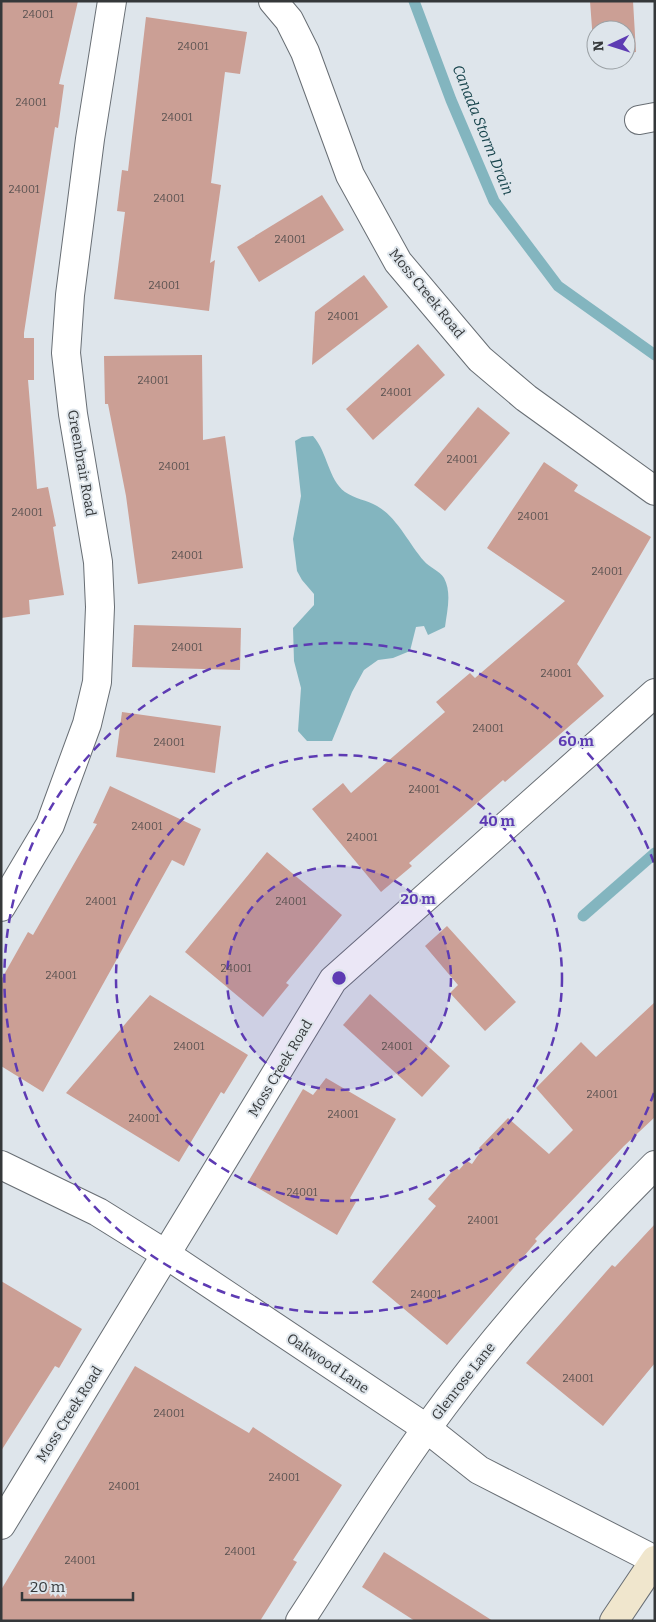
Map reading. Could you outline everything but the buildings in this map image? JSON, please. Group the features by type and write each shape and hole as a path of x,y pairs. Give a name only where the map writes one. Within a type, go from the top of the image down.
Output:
{"main road":[{"path":"614,1621 655,1560"}],"street":[{"name":"Greenbrair Road","path":"1,907 50,825 87,724 97,682 100,607 98,562 72,414 66,353 71,285 112,1"},
{"name":"Moss Creek Road","path":"272,1 289,20 305,52 350,175 398,262 480,359 526,398 655,491"},
{"name":"Moss Creek Road","path":"1,1525 333,980 655,693"},
{"name":"Glenrose Lane","path":"300,1621 426,1428 518,1310 610,1210 655,1165"},
{"name":"Oakwood Lane","path":"1,1166 98,1212 167,1255 426,1428 479,1470 655,1560"}],"water":[{"path":"313,436 322,450 339,487 357,498 377,506 391,517 424,561 444,578 448,590 445,627 428,635 424,626 416,627 410,651 393,658 378,660 364,670 352,692 332,741 307,741 298,731 301,688 294,661 293,628 314,605 314,594 297,571 293,539 301,496 295,441 302,437"}],"waterway":[{"name":"Canada Storm Drain","path":"414,1 451,100 494,201 558,286 655,355"},
{"name":"Canada Storm Drain","path":"583,916 655,853"}]}
